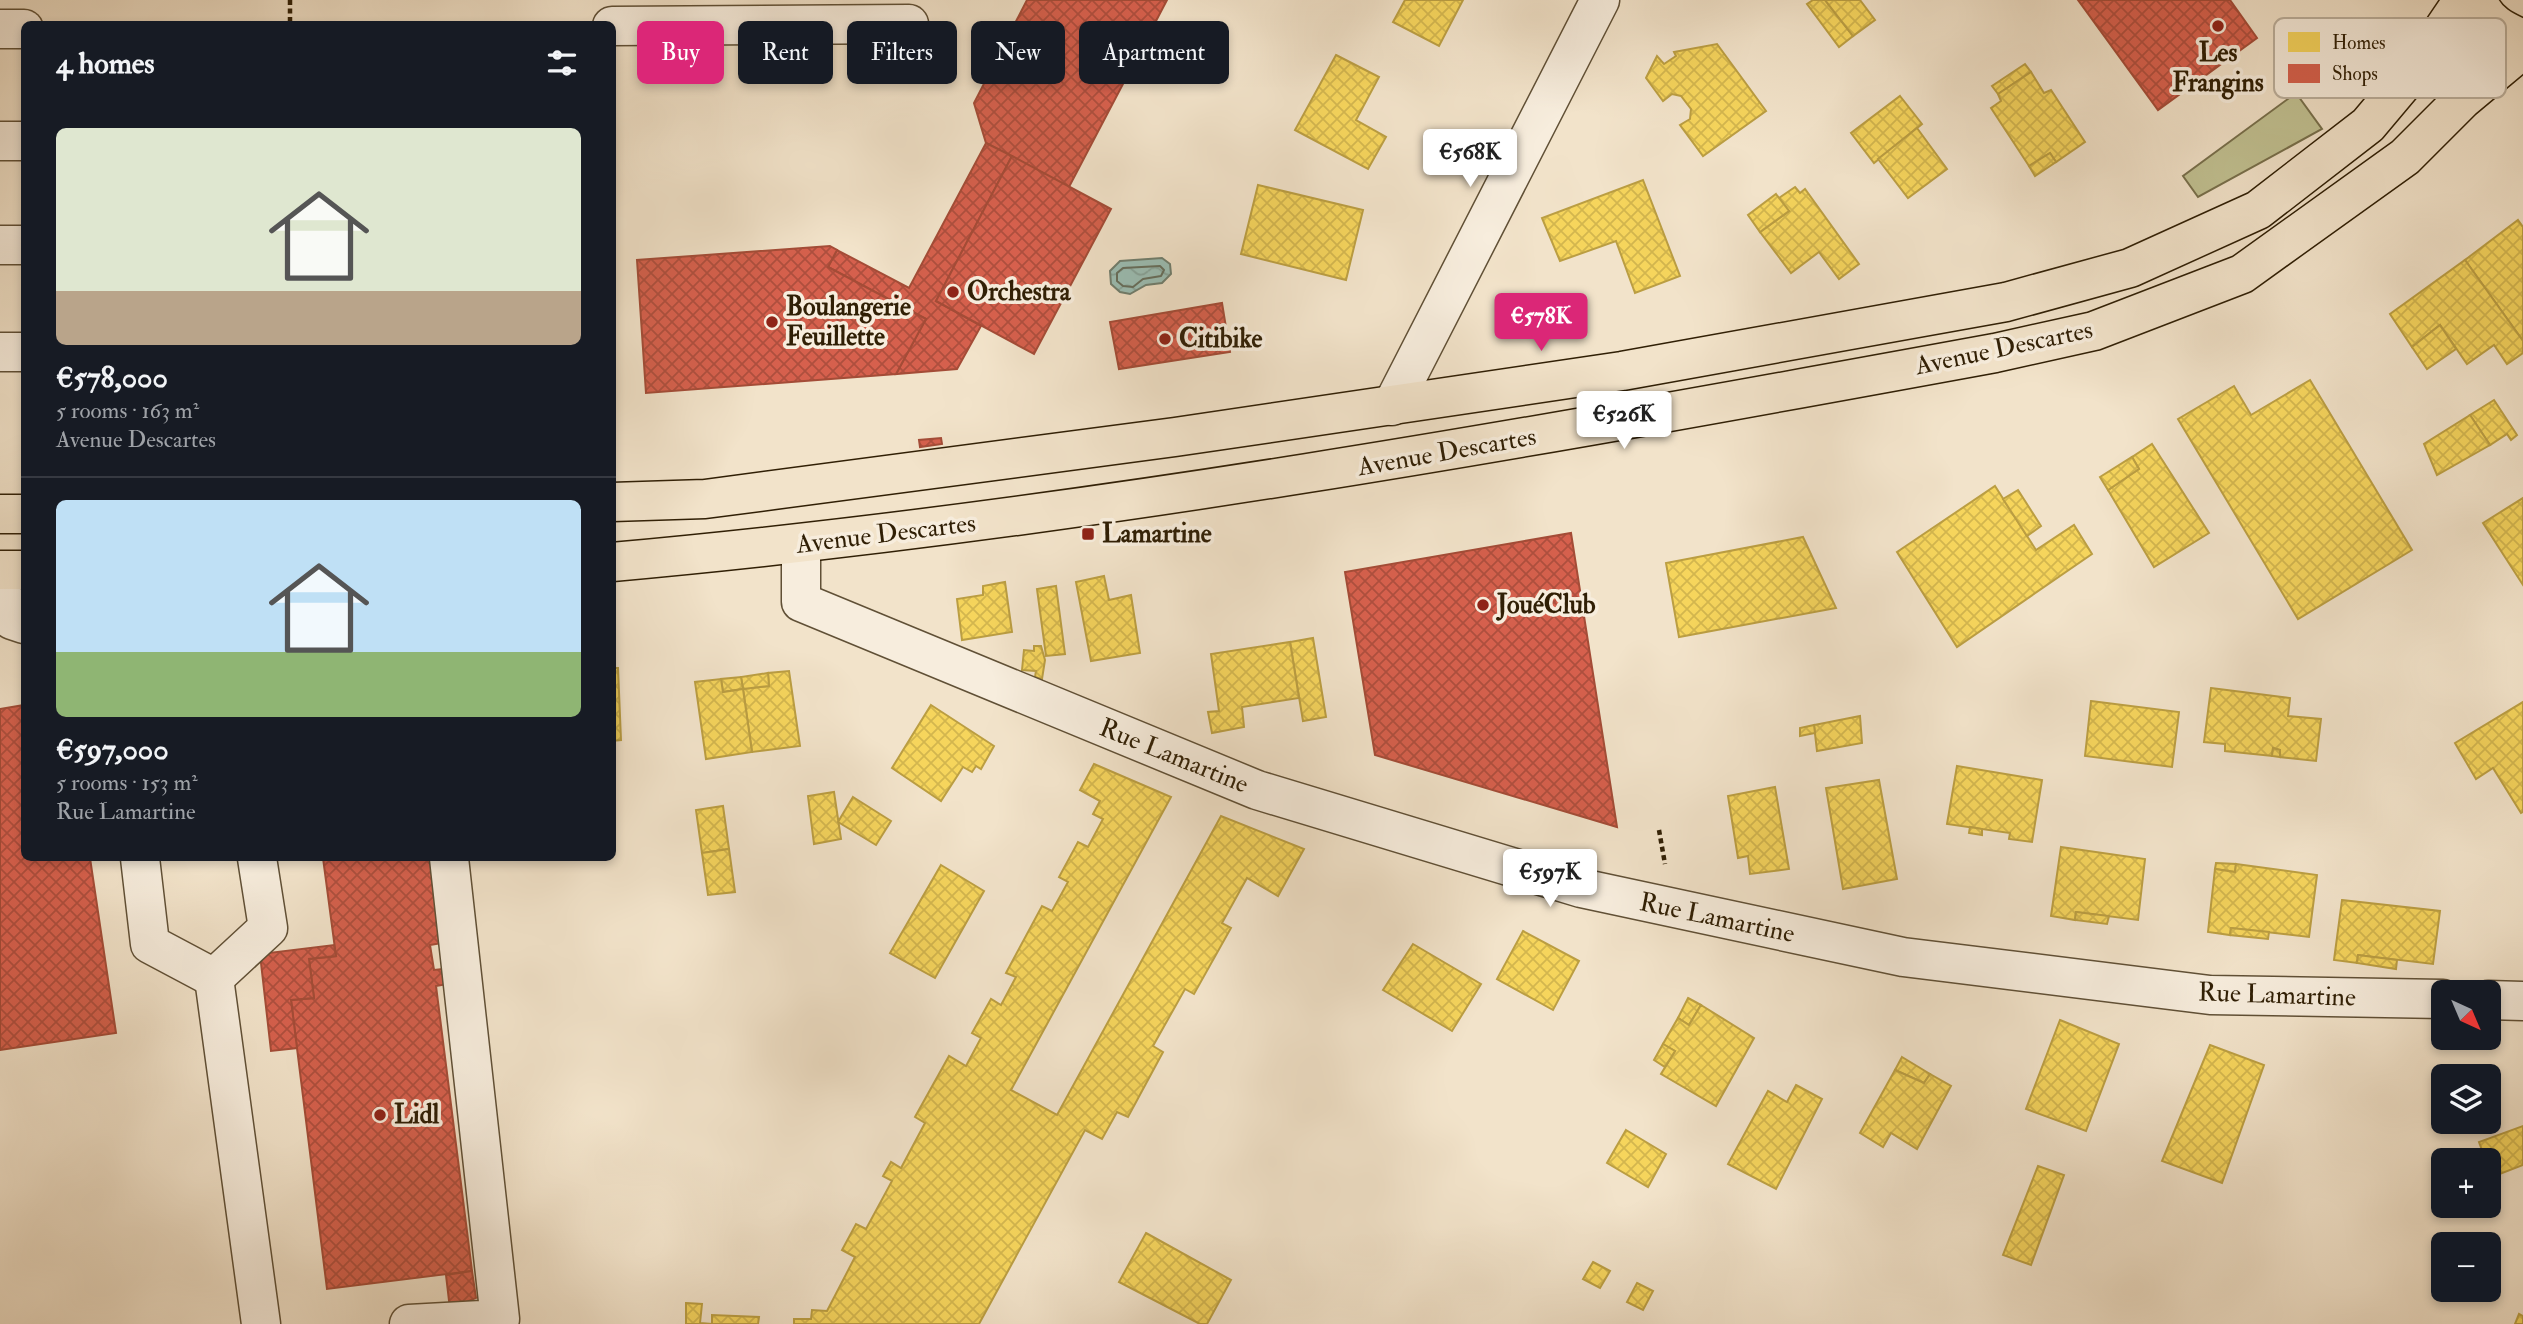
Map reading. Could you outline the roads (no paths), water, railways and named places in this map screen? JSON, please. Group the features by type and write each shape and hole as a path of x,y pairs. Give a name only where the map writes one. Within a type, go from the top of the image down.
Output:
{"main road":[{"name":"Avenue Descartes","path":"2451,18 2463,0"},
{"path":"2479,0 2481,8 2490,18"},
{"path":"2506,32 2523,39"},
{"name":"Avenue Descartes","path":"2506,63 2523,49"},
{"name":"Avenue Descartes","path":"616,502 705,499 1392,406 1622,371 2006,302 2130,268 2258,211 2368,125 2391,98"},
{"name":"Avenue Descartes","path":"616,562 801,545 1096,507 1369,465 1982,356 2094,331 2242,274 2405,157 2464,98"},
{"path":"0,514 21,514"},
{"path":"0,570 21,570"}],"street":[{"path":"1392,406 1600,0"},
{"path":"616,26 847,24"},
{"path":"0,29 21,29"},
{"path":"0,141 21,141"},
{"path":"0,245 21,245"},
{"path":"0,352 21,352"},
{"name":"Rue Lamartine","path":"801,545 801,602 1257,790 1581,888 1903,957 2210,995 2431,999"},
{"path":"0,588 12,620 21,623"},
{"path":"141,861 150,944 214,978"},
{"path":"214,978 268,928 257,861"},
{"path":"410,1324 500,1319 449,861"},
{"path":"214,978 261,1324"},
{"path":"2501,1000 2523,1001"}],"water":[{"path":"1162,258 1170,264 1171,274 1162,283 1146,285 1130,294 1120,292 1111,284 1110,271 1120,261"}],"place":[{"name":"Les Frangins","path":"2218,26"},
{"name":"Orchestra","path":"953,292"},
{"name":"Boulangerie Feuillette","path":"772,322"},
{"name":"Citibike","path":"1165,339"},
{"name":"Lamartine","path":"1088,534"},
{"name":"JouéClub","path":"1483,605"},
{"name":"Lidl","path":"380,1115"}]}
